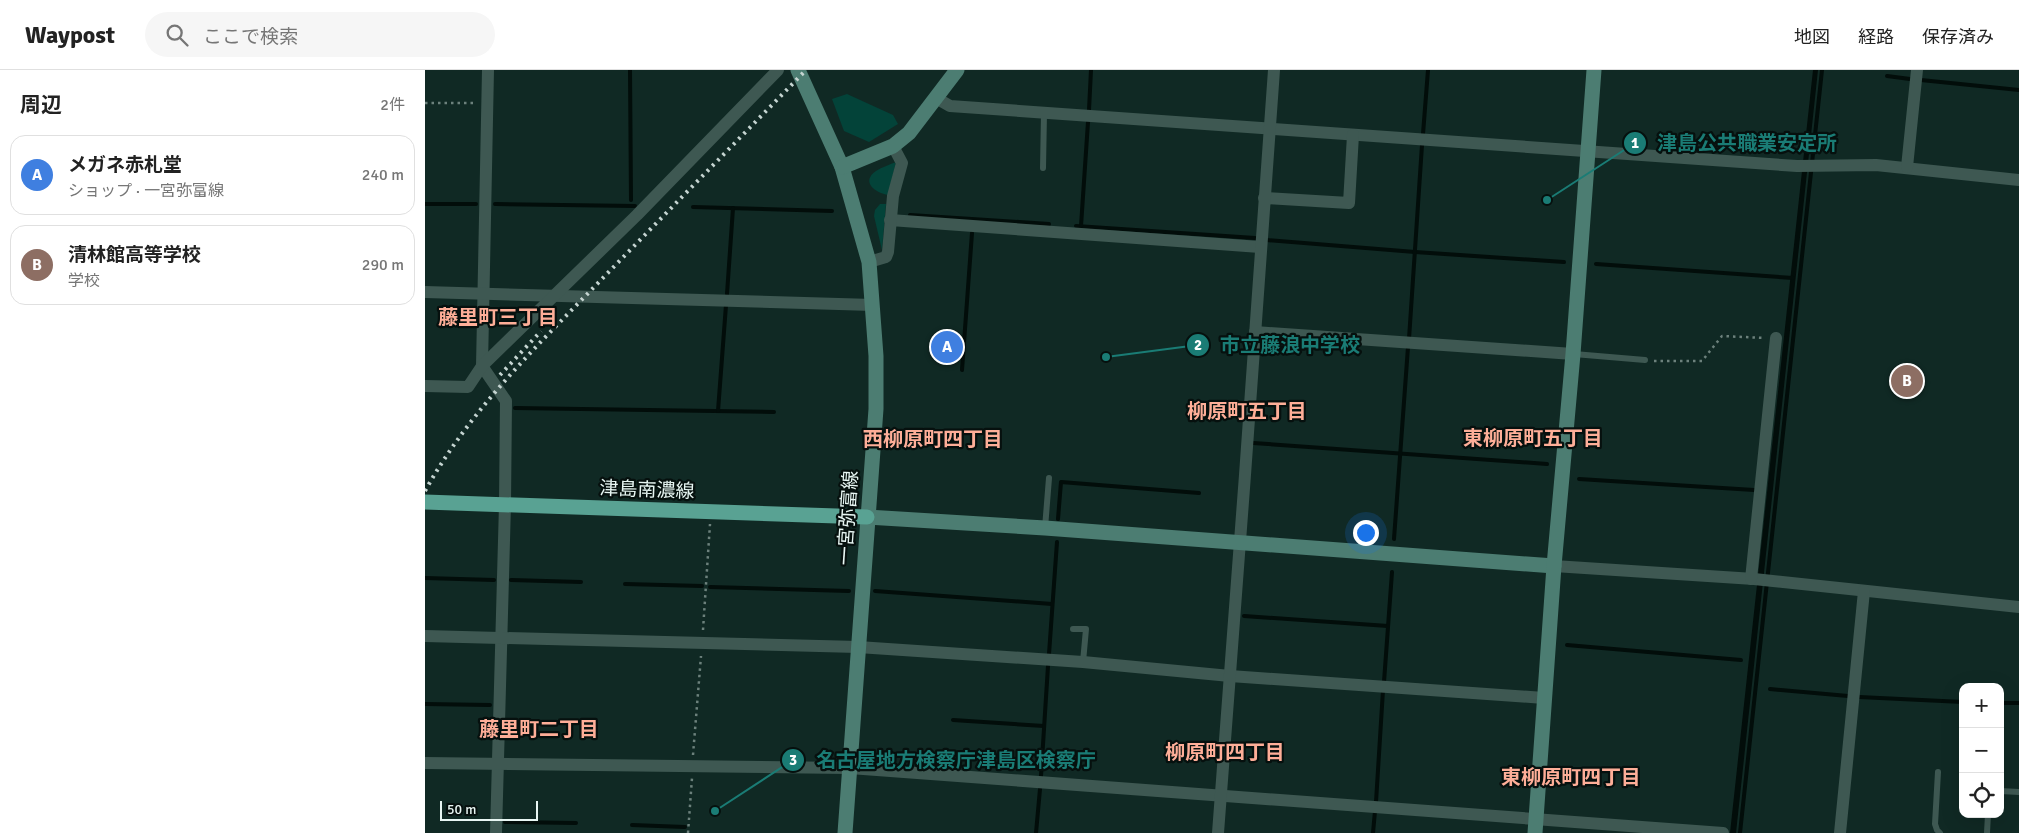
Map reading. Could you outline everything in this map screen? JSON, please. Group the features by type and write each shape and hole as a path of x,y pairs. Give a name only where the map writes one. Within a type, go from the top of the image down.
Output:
{"main road":[{"name":"津島南濃線","path":"425,502 867,517"}],"street":[{"path":"488,70 482,366 506,401 496,833"},
{"path":"425,386 468,387 482,366 556,295 778,70"},
{"name":"一宮弥富線","path":"798,70 843,167 869,262 873,304 876,356 876,410 845,833"},
{"path":"843,167 893,146 909,133 957,70"},
{"path":"1218,833 1241,542 1260,247 1274,70"},
{"path":"1535,826 1594,70"},
{"path":"1907,167 1917,70"},
{"path":"935,98 950,106 1797,166 1876,165 1907,167 2019,180"},
{"path":"1265,198 1349,203 1353,135"},
{"path":"869,262 886,257 888,252 893,196 901,163 893,146"},
{"path":"890,220 1260,247"},
{"path":"425,292 482,292 873,304"},
{"path":"1255,332 1573,354"},
{"path":"1753,579 1776,338"},
{"path":"867,517 1753,579 2019,607"},
{"path":"1841,833 1864,591"},
{"path":"425,636 858,647 1083,662 1230,676 1544,698"},
{"path":"425,763 850,768 1221,796 1535,826 1723,833"}],"lane":[{"path":"1043,168 1044,113"},
{"path":"1573,354 1645,360"},
{"path":"1045,528 1049,478"},
{"path":"1073,628 1086,629 1083,662"},
{"path":"1939,772 1935,824 1940,833"},
{"path":"2004,791 2019,792"},
{"path":"1987,833 1988,818"}],"path":[{"path":"425,103 487,103"},
{"path":"1645,360 1697,363 1702,361 1719,339 1726,335 1776,338"},
{"path":"688,833 711,511"}],"green space":[{"path":"847,94 893,115 898,124 869,142 844,131 832,99"},
{"path":"896,162 888,195 879,192 870,183 871,175"},
{"path":"880,204 886,204 882,250 874,216 875,210"}],"shaded area":[{"path":"1813,70 1818,70 1736,833 1730,833"}],"waterway":[{"path":"630,70 631,200"},
{"path":"1089,110 1091,70"},
{"path":"1423,134 1428,70"},
{"path":"1740,833 1822,70"},
{"path":"1887,76 1910,79"},
{"path":"1921,80 2019,90"},
{"path":"1081,226 1088,122"},
{"path":"1409,339 1422,145"},
{"path":"425,204 476,204"},
{"path":"495,204 635,206"},
{"path":"693,207 832,211"},
{"path":"727,294 733,208"},
{"path":"910,215 1049,224"},
{"path":"1076,226 1255,238"},
{"path":"962,370 972,233"},
{"path":"1266,240 1564,262"},
{"path":"1596,264 1793,278"},
{"path":"718,411 726,305"},
{"path":"1394,539 1408,347"},
{"path":"515,408 774,412"},
{"path":"1253,443 1547,464"},
{"path":"1579,479 1754,490"},
{"path":"1058,519 1061,482 1199,493"},
{"path":"1049,654 1057,542"},
{"path":"1384,682 1392,572"},
{"path":"425,578 494,580"},
{"path":"511,580 581,582"},
{"path":"625,584 702,586"},
{"path":"710,587 849,591"},
{"path":"875,591 1052,604"},
{"path":"1244,616 1388,626"},
{"path":"1567,645 1741,660"},
{"path":"1041,776 1048,666"},
{"path":"1770,689 1848,696"},
{"path":"1376,802 1383,690"},
{"path":"1859,697 1959,702"},
{"path":"2004,703 2019,703"},
{"path":"425,704 490,705"},
{"path":"953,720 1044,726"},
{"path":"1036,833 1040,789"},
{"path":"1373,833 1375,811"},
{"path":"505,822 576,823"},
{"path":"632,825 685,827"}],"railway":[{"path":"425,491 462,433 505,381 551,331 806,70"},
{"path":"500,375 541,331"}],"place":[{"name":"津島公共職業安定所","path":"1547,200"},
{"name":"メガネ赤札堂","path":"947,347"},
{"name":"市立藤浪中学校","path":"1106,357"},
{"name":"清林館高等学校","path":"1907,381"},
{"name":"名古屋地方検察庁津島区検察庁","path":"715,811"}],"district":[{"name":"藤里町三丁目","path":"498,317"},
{"name":"柳原町五丁目","path":"1247,411"},
{"name":"東柳原町五丁目","path":"1533,438"},
{"name":"西柳原町四丁目","path":"933,439"},
{"name":"藤里町二丁目","path":"539,729"},
{"name":"柳原町四丁目","path":"1225,752"},
{"name":"東柳原町四丁目","path":"1571,777"}]}
